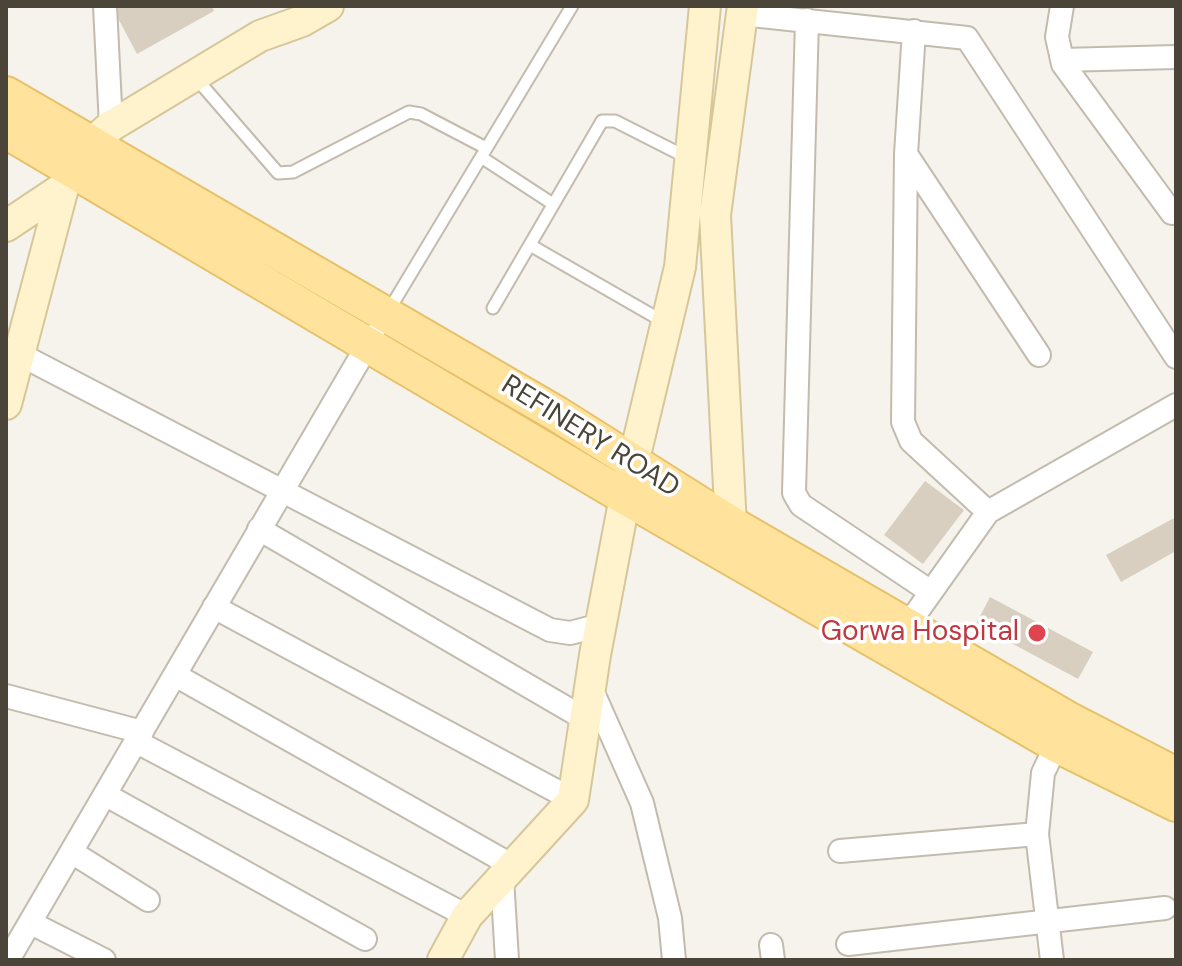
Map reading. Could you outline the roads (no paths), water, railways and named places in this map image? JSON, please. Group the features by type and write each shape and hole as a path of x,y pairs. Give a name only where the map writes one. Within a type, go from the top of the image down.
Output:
{"main road":[{"name":"REFINERY ROAD","path":"6,94 102,134 387,314 557,414 633,464 732,542 1062,732 1176,775"},
{"name":"REFINERY ROAD","path":"6,131 69,180 369,342 625,497 732,542 907,626 1062,732 1176,804"}],"street":[{"path":"102,134 105,6"},
{"path":"260,36 283,6"},
{"path":"6,226 69,180 102,134 260,36 302,21 328,6"},
{"path":"443,960 467,916 573,800 590,686 625,497 680,267 705,6"},
{"path":"1062,6 1057,37 1062,60 1172,213"},
{"path":"732,542 715,215 742,10 807,20 959,35 973,43 1176,357"},
{"path":"807,20 794,493 801,505 931,592"},
{"path":"914,31 906,154 903,422 911,441 988,512"},
{"path":"1062,60 1176,57"},
{"path":"906,154 1039,355"},
{"path":"6,404 69,180"},
{"path":"8,960 73,853 282,488 387,314"},
{"path":"19,354 550,630 570,633 601,625"},
{"path":"907,626 988,512 1176,405"},
{"path":"259,529 585,719"},
{"path":"214,607 573,800"},
{"path":"175,675 507,872"},
{"path":"590,686 642,803 670,918 674,960"},
{"path":"6,696 139,737 467,916"},
{"path":"1052,960 1037,834 1043,773 1062,732"},
{"path":"106,795 365,939"},
{"path":"840,851 1037,834"},
{"path":"73,853 148,900"},
{"path":"507,872 507,960"},
{"path":"848,944 1165,908"},
{"path":"31,923 104,960"}],"lane":[{"path":"387,314 572,6"},
{"path":"194,77 278,173 293,172 409,112 421,114 484,152 553,204"},
{"path":"493,308 602,121 615,121 690,159"},
{"path":"530,245 666,323"}],"place":[{"name":"Gorwa Hospital","path":"1037,633"}]}
